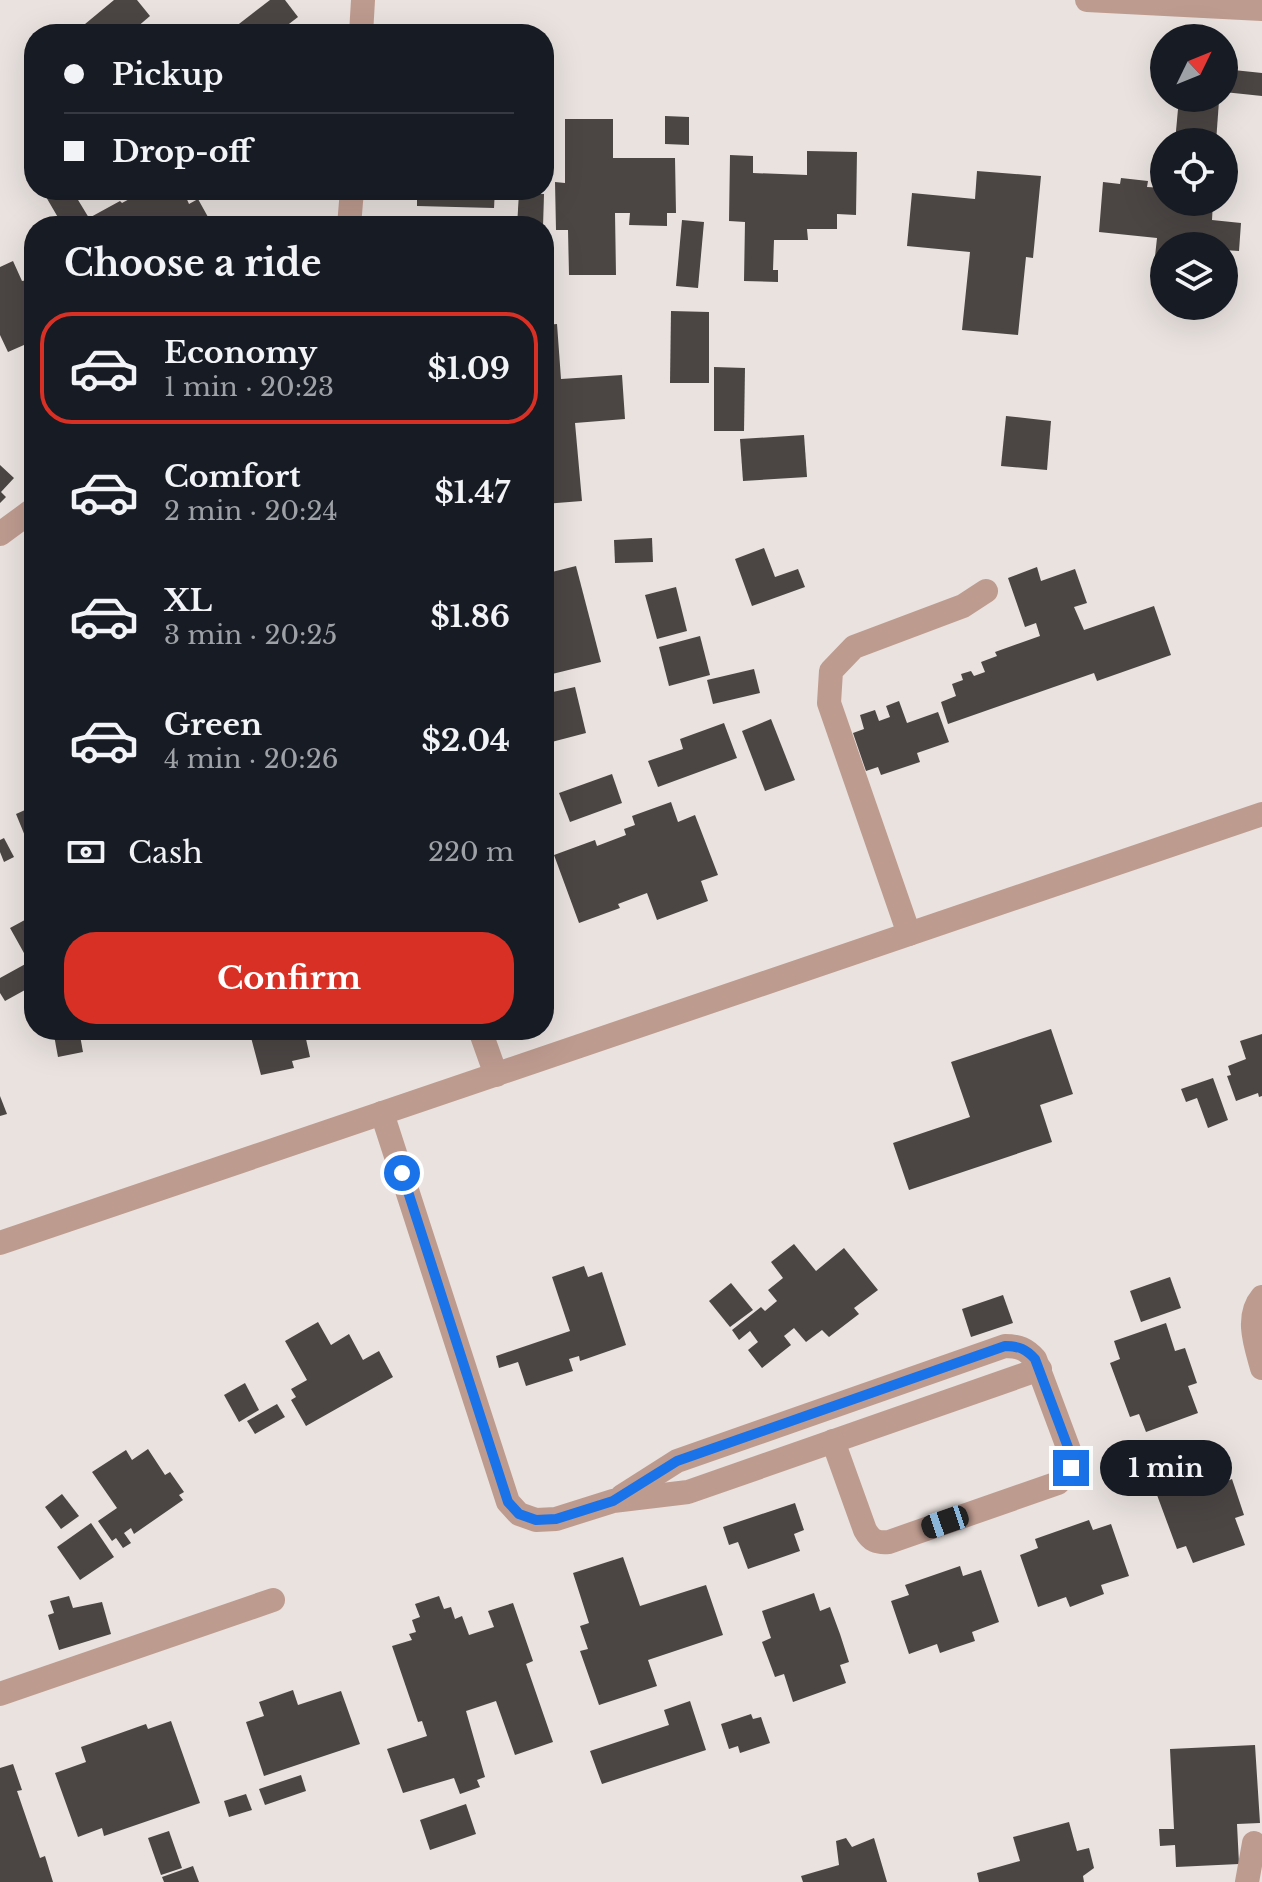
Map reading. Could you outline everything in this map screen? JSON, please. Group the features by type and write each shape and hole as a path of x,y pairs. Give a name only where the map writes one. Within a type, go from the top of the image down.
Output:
{"street":[{"path":"362,24 363,0"},
{"path":"1087,0 1262,9"},
{"path":"0,534 24,516"},
{"path":"909,934 829,703 831,671 854,647 963,606 986,591"},
{"path":"0,1243 1262,814"},
{"path":"484,1040 496,1075"},
{"path":"382,1113 508,1502 519,1514 536,1520 556,1519 613,1501 688,1492 1040,1369"},
{"path":"1262,1297 1252,1315 1262,1368"},
{"path":"613,1501 677,1461 1005,1346 1027,1350 1040,1369 1072,1458 1071,1468 1058,1483 880,1543 870,1539 865,1530 833,1441"},
{"path":"0,1694 273,1600"},
{"path":"1247,1882 1254,1843"}],"building":[{"path":"114,0 137,0 150,16 141,24 85,24"},
{"path":"270,0 285,0 298,17 289,24 239,24"},
{"path":"1238,70 1262,73 1262,96 1238,93"},
{"path":"1178,112 1218,112 1217,128 1176,128"},
{"path":"665,116 689,117 689,145 665,144"},
{"path":"565,119 613,119 613,158 675,158 676,213 667,213 667,226 629,225 630,213 615,213 616,275 569,275 568,230 556,230 555,182 565,183"},
{"path":"807,151 857,152 856,215 837,214 837,229 807,229 808,240 774,240 773,270 778,270 778,282 744,281 745,222 729,221 730,155 753,156 753,173 807,175"},
{"path":"977,171 1041,176 1033,258 1026,257 1018,335 962,330 970,252 907,246 912,193 975,199"},
{"path":"1121,178 1148,181 1150,216 1212,216 1212,220 1241,223 1239,251 1238,232 1150,232 1150,237 1099,232 1103,182 1120,184"},
{"path":"48,200 78,200 88,216 57,216"},
{"path":"187,200 189,204 199,200 207,216 93,216 120,201"},
{"path":"417,200 494,200 494,208 417,206"},
{"path":"519,200 544,200 543,216 518,216"},
{"path":"682,220 704,222 698,288 676,286"},
{"path":"13,261 24,281 24,345 8,352 0,335 0,267"},
{"path":"671,311 709,312 709,383 670,383"},
{"path":"554,324 557,324 561,379 622,375 625,419 575,423 582,501 554,503"},
{"path":"714,367 745,368 744,431 714,431"},
{"path":"1006,416 1051,421 1047,470 1001,466"},
{"path":"804,435 807,477 743,481 740,439"},
{"path":"0,465 14,478 1,492 6,497 0,503"},
{"path":"652,538 653,562 615,563 614,540"},
{"path":"764,548 775,577 798,569 805,587 752,606 735,559"},
{"path":"576,566 601,662 554,674 554,572"},
{"path":"1037,567 1041,581 1075,569 1087,603 1074,607 1084,630 1154,606 1171,655 1097,681 1094,673 948,724 941,702 956,696 952,684 963,680 961,674 971,671 974,676 985,672 981,662 997,656 995,652 1040,636 1036,623 1025,627 1008,578"},
{"path":"676,587 687,631 657,639 645,595"},
{"path":"700,636 710,675 669,686 659,647"},
{"path":"754,669 760,693 713,704 707,680"},
{"path":"575,687 586,733 554,741 554,692"},
{"path":"899,701 907,723 938,712 949,742 917,753 920,762 881,775 878,767 866,771 853,733 864,729 860,715 875,710 879,721 890,717 886,706"},
{"path":"771,719 795,780 765,791 742,731"},
{"path":"724,723 737,758 658,787 648,761 683,749 680,739"},
{"path":"612,774 622,803 570,822 559,793"},
{"path":"671,802 678,822 695,815 718,875 701,881 708,901 657,920 647,893 618,904 620,908 579,923 554,855 595,840 597,846 626,835 624,829 635,825 632,816"},
{"path":"24,810 24,834 16,814"},
{"path":"4,838 14,857 4,862 0,840"},
{"path":"24,920 24,953 10,928"},
{"path":"24,965 24,991 5,1001 0,993 0,978"},
{"path":"1051,1029 1073,1094 1040,1105 1052,1142 909,1190 893,1143 970,1117 951,1062"},
{"path":"1262,1034 1262,1096 1259,1097 1258,1093 1236,1101 1227,1076 1231,1075 1228,1066 1246,1059 1240,1041"},
{"path":"55,1040 81,1040 83,1052 58,1057"},
{"path":"252,1040 306,1040 310,1057 292,1061 294,1068 261,1075"},
{"path":"1213,1078 1228,1120 1208,1128 1197,1098 1186,1102 1181,1089"},
{"path":"0,1096 7,1114 0,1116"},
{"path":"794,1244 816,1271 844,1248 878,1290 854,1308 859,1314 829,1337 822,1330 806,1342 794,1328 784,1336 791,1345 762,1368 748,1350 758,1342 750,1331 739,1340 732,1330 761,1307 765,1311 777,1301 768,1290 783,1278 771,1262"},
{"path":"584,1266 588,1277 602,1272 626,1345 580,1361 579,1356 569,1359 573,1371 526,1386 518,1362 499,1368 496,1356 570,1331 552,1277"},
{"path":"1170,1277 1181,1308 1141,1322 1130,1291"},
{"path":"731,1283 753,1310 730,1327 709,1301"},
{"path":"1003,1295 1013,1323 971,1337 962,1309"},
{"path":"318,1322 331,1345 349,1334 363,1360 379,1351 393,1377 306,1426 291,1400 296,1397 291,1389 307,1380 285,1341"},
{"path":"1166,1323 1175,1351 1185,1348 1197,1383 1188,1386 1198,1413 1146,1432 1139,1414 1130,1417 1110,1363 1120,1359 1114,1341"},
{"path":"245,1383 259,1410 239,1422 224,1395"},
{"path":"277,1404 285,1417 255,1434 247,1421"},
{"path":"148,1449 165,1475 170,1472 184,1492 179,1495 183,1500 134,1534 131,1528 124,1533 131,1543 123,1548 116,1538 112,1541 98,1521 117,1508 92,1472 126,1450 132,1460"},
{"path":"1213,1455 1223,1483 1232,1479 1244,1515 1235,1518 1245,1545 1193,1563 1186,1546 1177,1549 1157,1495 1167,1491 1161,1473"},
{"path":"62,1494 79,1516 61,1529 45,1507"},
{"path":"795,1503 804,1530 794,1534 800,1551 748,1569 738,1542 729,1545 723,1527"},
{"path":"1089,1520 1093,1530 1111,1524 1129,1576 1101,1585 1104,1594 1070,1607 1066,1597 1038,1607 1020,1555 1038,1548 1035,1539"},
{"path":"91,1523 114,1557 80,1580 57,1547"},
{"path":"623,1557 640,1606 706,1585 723,1635 648,1660 657,1686 599,1705 580,1651 588,1649 580,1626 589,1623 573,1573"},
{"path":"960,1566 963,1576 981,1570 999,1622 972,1632 975,1641 940,1653 937,1644 909,1654 891,1601 909,1595 905,1585"},
{"path":"814,1593 820,1611 830,1607 840,1634 849,1662 840,1665 846,1683 793,1702 784,1674 775,1677 762,1642 771,1638 762,1611"},
{"path":"69,1596 73,1608 102,1602 111,1634 59,1650 48,1615 54,1613 50,1601"},
{"path":"439,1596 444,1609 451,1607 455,1619 462,1616 469,1635 494,1627 488,1611 513,1603 533,1661 526,1664 553,1742 515,1755 496,1701 466,1711 485,1777 477,1780 480,1787 460,1794 454,1778 403,1793 387,1749 427,1736 422,1721 418,1722 392,1646 412,1640 409,1634 416,1632 412,1620 420,1617 415,1604"},
{"path":"293,1690 298,1705 341,1691 360,1744 264,1776 246,1722 264,1716 259,1702"},
{"path":"690,1701 706,1750 602,1784 590,1751 669,1725 664,1710"},
{"path":"751,1714 753,1719 761,1717 770,1743 740,1753 738,1746 729,1749 721,1724"},
{"path":"171,1721 200,1803 104,1836 102,1828 78,1837 55,1773 86,1762 81,1747 146,1724 148,1729"},
{"path":"1255,1745 1260,1823 1237,1824 1239,1864 1176,1867 1175,1845 1160,1846 1159,1829 1174,1829 1170,1749"},
{"path":"13,1764 22,1790 17,1791 40,1858 45,1856 53,1882 0,1882 0,1768"},
{"path":"301,1775 306,1791 265,1805 259,1789"},
{"path":"246,1794 252,1810 229,1817 224,1801"},
{"path":"466,1804 476,1834 430,1850 420,1820"},
{"path":"1069,1822 1077,1851 1089,1848 1094,1868 1083,1876 1084,1882 979,1882 977,1873 1020,1861 1013,1837"},
{"path":"169,1831 182,1868 161,1875 148,1838"},
{"path":"846,1838 852,1847 874,1838 887,1882 803,1882 801,1876 839,1865 836,1841"},
{"path":"193,1866 199,1882 164,1882 162,1877"}],"route":[{"path":"402,1173 508,1502 519,1514 536,1520 556,1519 613,1501 677,1461 1005,1346 1027,1350 1035,1359 1072,1458 1071,1468"}]}
